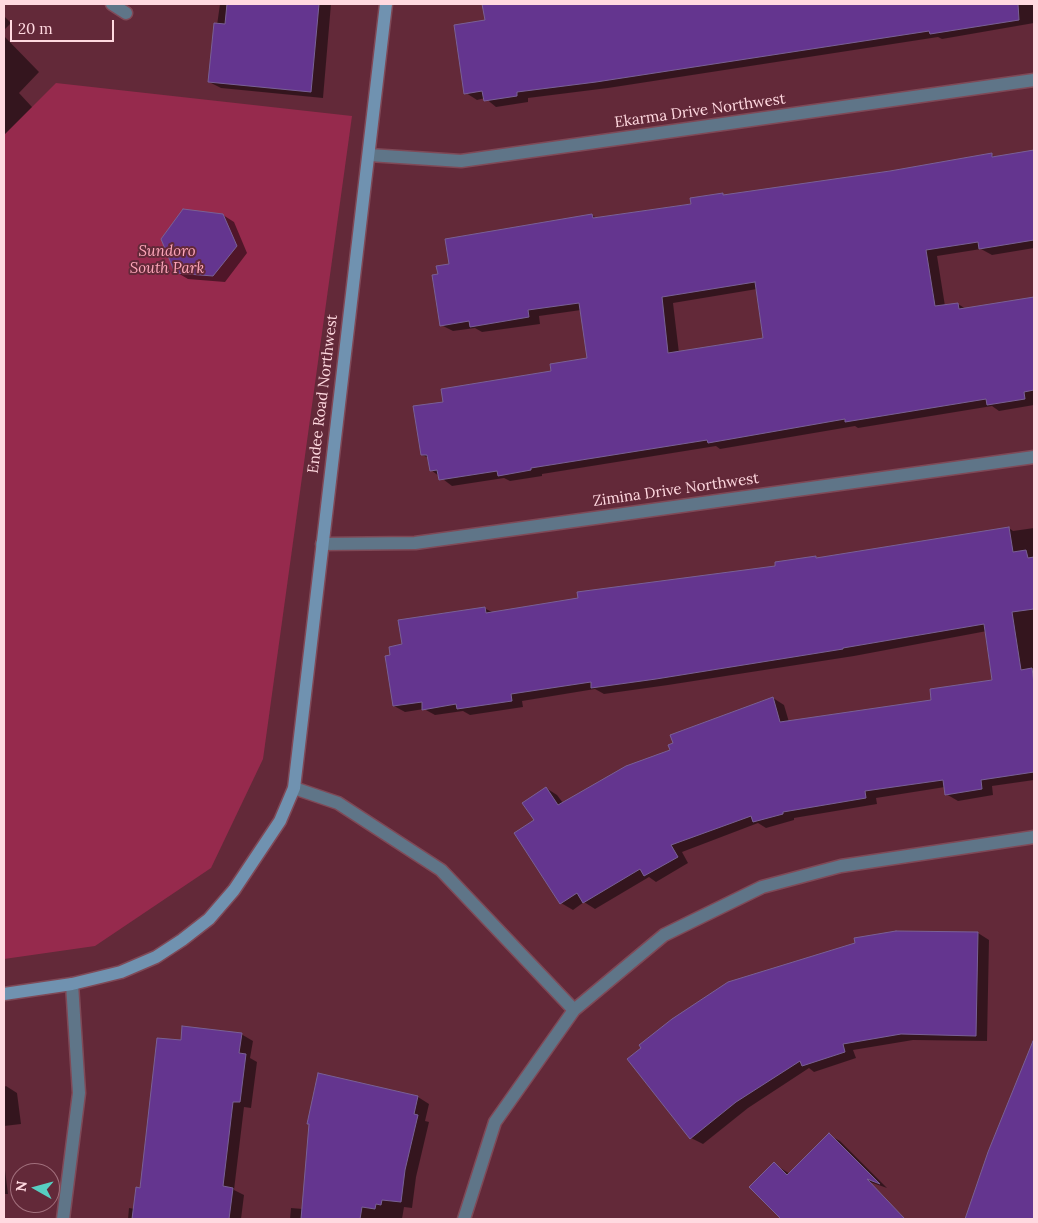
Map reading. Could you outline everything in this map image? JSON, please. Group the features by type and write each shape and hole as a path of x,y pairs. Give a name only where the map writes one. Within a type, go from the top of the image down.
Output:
{"street":[{"path":"112,4 126,13"},
{"name":"Endee Road Northwest","path":"4,994 72,984 121,972 156,957 209,918 234,890 260,854 280,821 294,788 386,4"},
{"name":"Ekarma Drive Northwest","path":"369,155 461,161 1034,80"},
{"name":"Zimina Drive Northwest","path":"322,544 415,543 1034,457"},
{"path":"294,788 338,803 441,870 574,1010"},
{"path":"464,1219 495,1122 574,1010 664,935 762,887 841,866 1034,837"},
{"path":"64,1219 79,1093 72,984"}],"green space":[{"name":"Sundoro South Park","path":"56,83 352,116 263,759 211,868 95,946 4,959 4,135"}],"building":[{"path":"227,4 319,4 311,92 208,82 214,23 225,24"},
{"path":"482,4 1018,4 1019,20 930,34 929,31 596,82 517,92 517,96 484,101 482,91 464,94 454,25 485,20"},
{"path":"1034,150 1034,240 979,249 978,242 926,250 935,306 958,303 959,309 1034,297 1034,390 1024,392 1025,399 987,405 986,399 845,422 845,419 708,443 707,440 531,468 531,470 498,476 497,471 439,480 437,470 430,471 427,455 421,455 413,406 443,402 441,389 551,371 550,364 587,358 579,303 528,310 529,317 470,327 469,321 440,326 432,275 438,274 436,266 449,264 445,239 592,214 593,218 691,204 690,198 723,193 723,195 890,171 992,153 992,157","holes":["755,282 763,338 668,353 662,297"]},
{"path":"183,209 223,214 237,246 213,276 175,273 161,239"},
{"path":"1009,527 1013,552 1026,550 1028,558 1034,557 1034,609 1012,612 1021,670 1032,668 1034,683 1034,772 981,780 982,789 945,795 943,780 865,791 866,798 783,812 783,814 753,822 751,816 671,845 678,857 644,876 640,869 583,903 577,893 560,904 514,833 534,820 522,803 546,787 558,805 626,766 670,750 668,745 673,743 670,735 773,697 780,722 931,700 930,689 992,680 984,624 656,679 591,688 591,682 511,694 512,701 457,709 456,704 422,710 422,702 393,706 385,656 390,655 389,647 402,644 398,620 485,607 486,613 578,598 577,592 775,566 775,562 816,556 816,558"},
{"path":"896,931 978,932 976,1036 901,1034 843,1044 845,1052 802,1066 800,1061 736,1102 690,1139 627,1059 641,1048 639,1045 672,1019 728,982 855,943 854,938"},
{"path":"182,1026 242,1033 239,1053 246,1054 240,1102 233,1102 223,1186 233,1188 229,1219 132,1219 136,1187 140,1188 157,1038 181,1040"},
{"path":"1033,1041 1034,1219 965,1219 988,1152"},
{"path":"318,1073 418,1096 414,1114 418,1115 405,1170 401,1202 382,1200 381,1205 376,1204 375,1209 362,1207 360,1219 301,1219 309,1124 307,1124"},
{"path":"829,1133 880,1184 867,1179 905,1219 781,1219 749,1187 774,1162 787,1175"}]}
